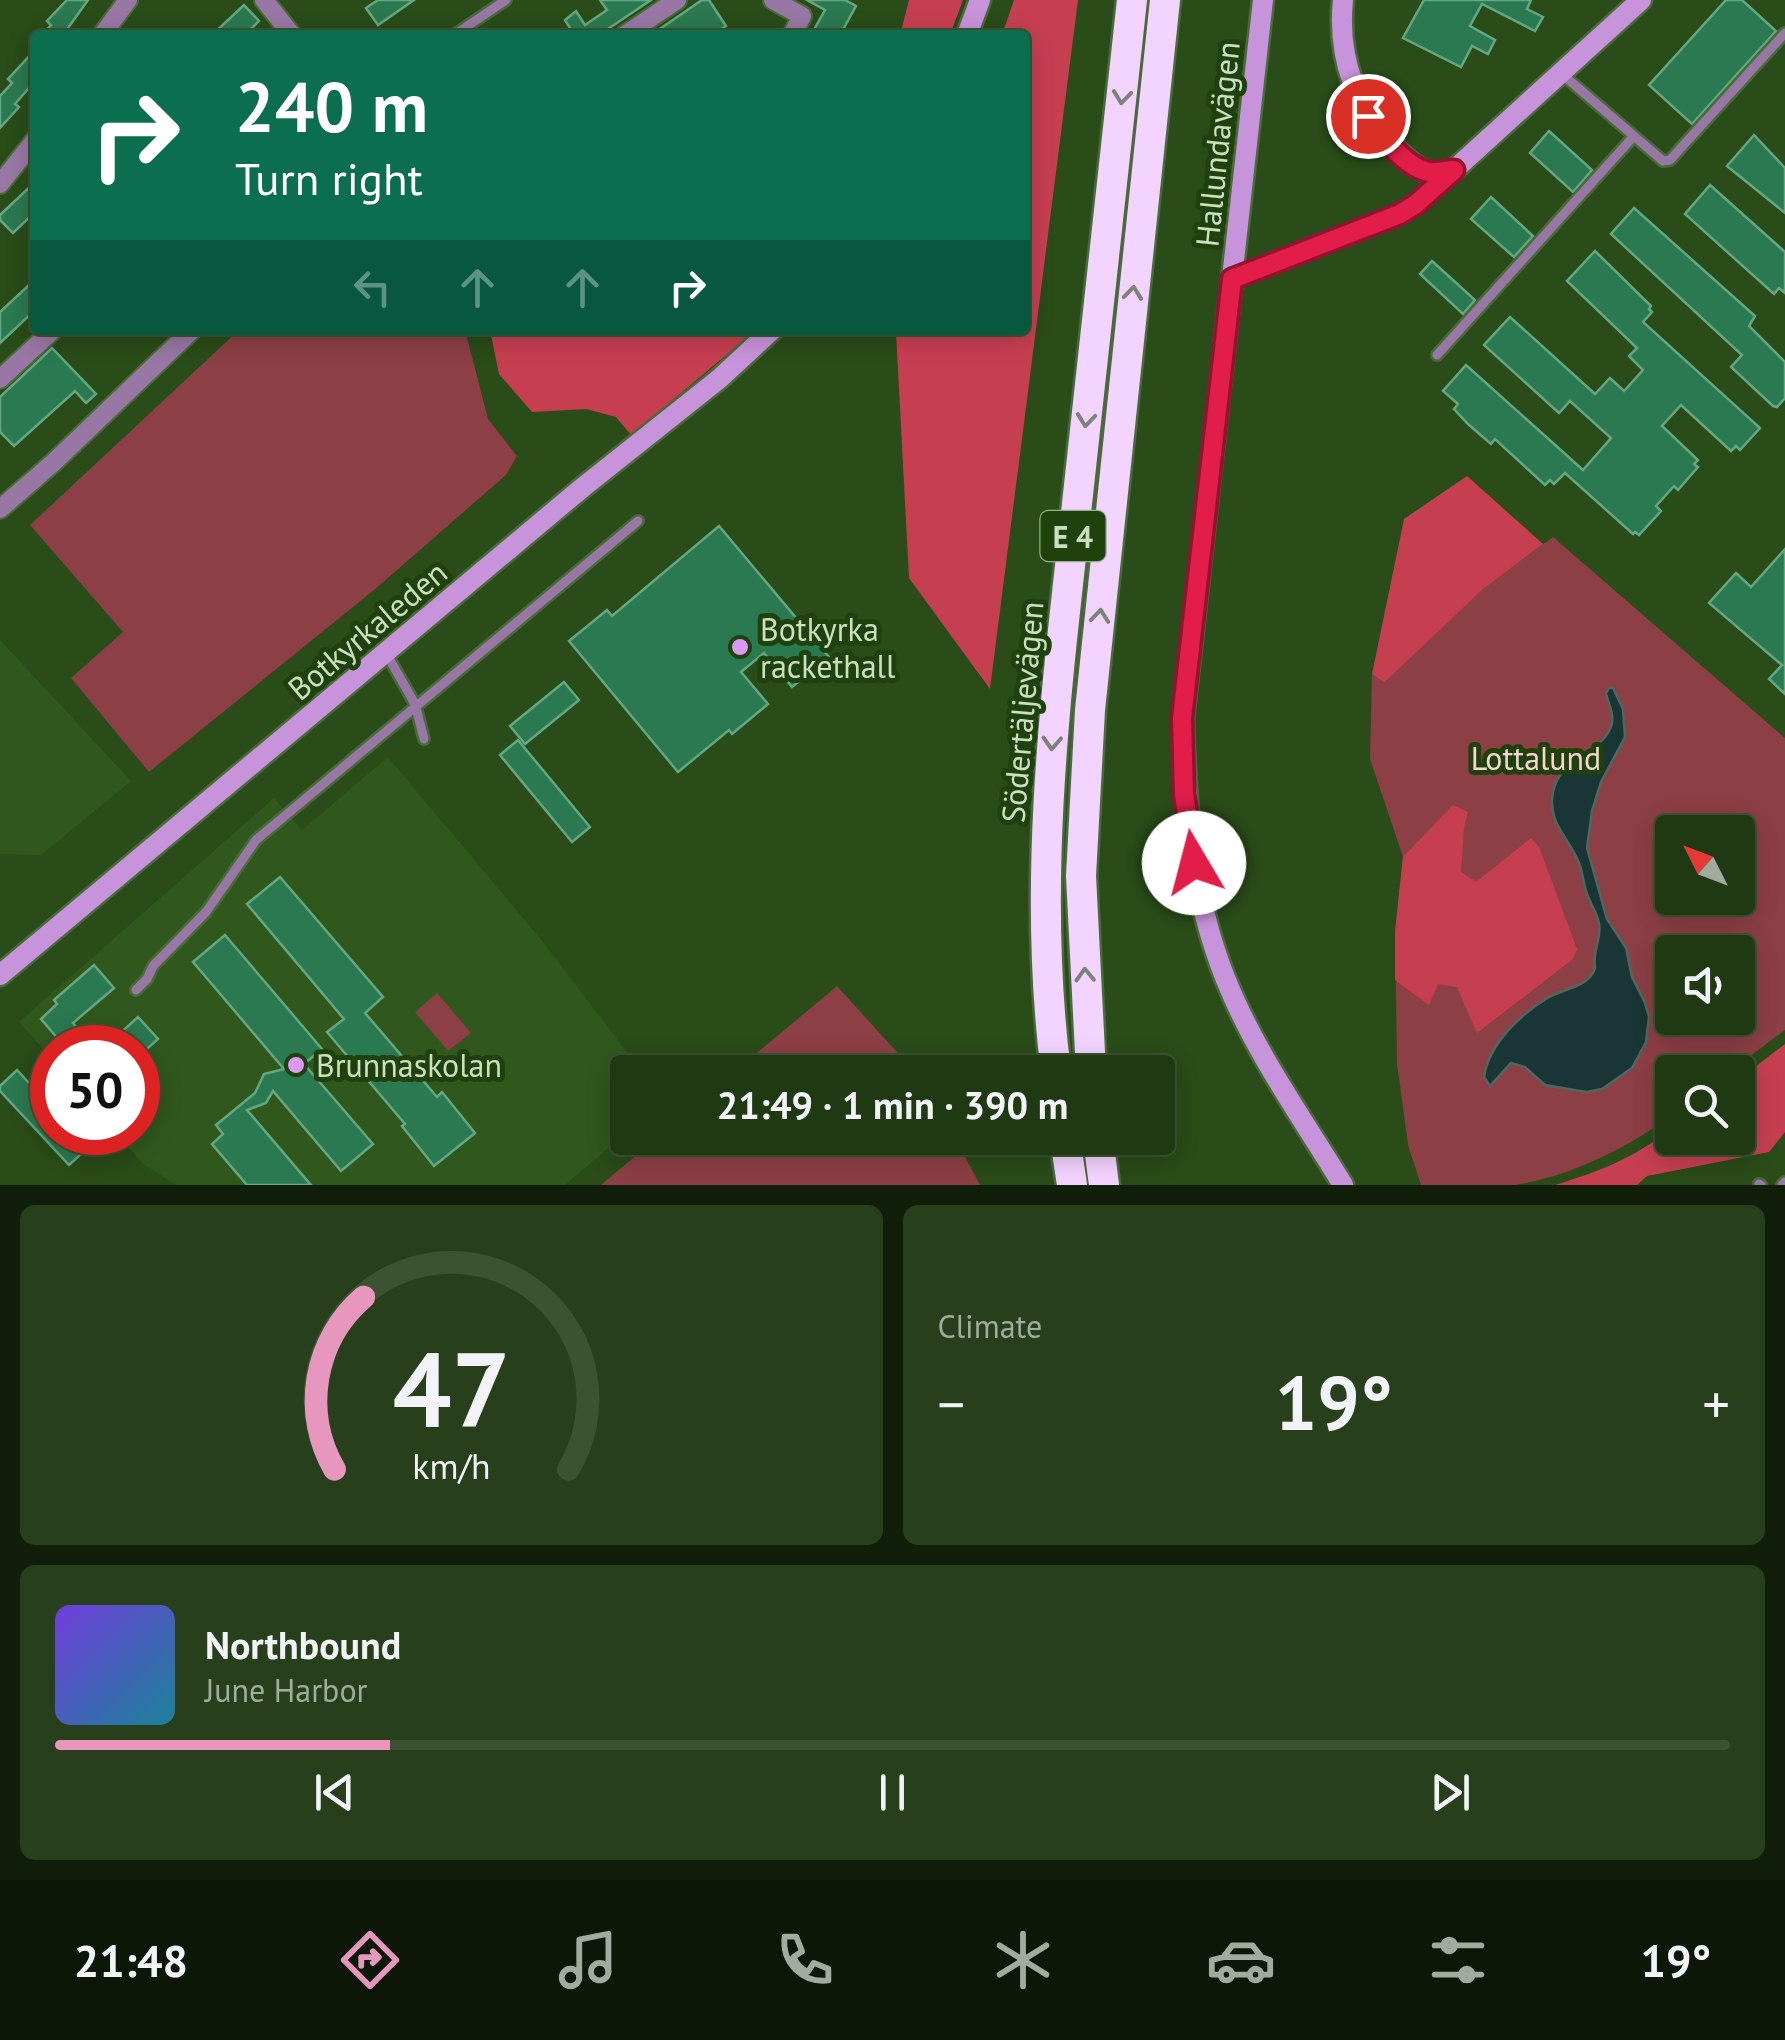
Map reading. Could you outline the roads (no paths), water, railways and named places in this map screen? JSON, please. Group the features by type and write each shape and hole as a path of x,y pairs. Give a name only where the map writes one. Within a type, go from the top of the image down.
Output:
{"highway":[{"name":"Södertäljevägen","path":"1054,1055 1044,878 1054,707 1132,0"},
{"name":"E 4","path":"1090,1055 1081,876 1090,710 1165,0"},
{"path":"1068,1155 1072,1185"},
{"path":"1100,1155 1104,1185"}],"main road":[{"path":"969,30 980,0"},
{"name":"Hallundavägen","path":"1264,0 1182,718 1184,794 1206,923 1225,979 1250,1032 1343,1185"},
{"path":"1344,0 1345,56 1357,97 1379,132 1415,166 1430,172 1454,170 1641,0"},
{"name":"Botkyrkaleden","path":"4,964 386,653 766,335"},
{"name":"Hallundavägen","path":"1296,1108 1357,1185"}],"street":[{"path":"106,30 128,0"},
{"path":"264,0 288,30"},
{"path":"632,30 677,0"},
{"path":"773,0 802,16 795,30"},
{"path":"0,184 30,146"},
{"path":"0,379 48,335"},
{"path":"0,509 187,335"}],"lane":[{"path":"461,30 506,0"},
{"path":"1560,72 1655,157 1670,160 1785,32"},
{"path":"1437,355 1633,137"},
{"path":"1232,279 1400,214 1454,170"},
{"path":"136,990 147,980 153,966 206,912 256,840 638,521"},
{"path":"386,653 415,704 424,739"}],"water":[{"path":"1613,688 1623,709 1625,737 1601,782 1587,848 1607,919 1626,948 1632,977 1645,1003 1649,1017 1646,1042 1632,1068 1602,1089 1586,1092 1545,1085 1525,1067 1511,1063 1490,1086 1484,1077 1499,1041 1528,1012 1549,997 1588,979 1595,968 1598,919 1579,863 1556,822 1552,803 1557,780 1564,771 1608,733 1612,723 1606,693"}],"place":[{"name":"Botkyrka rackethall","path":"740,647"},
{"name":"Brunnaskolan","path":"296,1065"}],"park label":[{"name":"Lottalund","path":"1536,758"}]}
